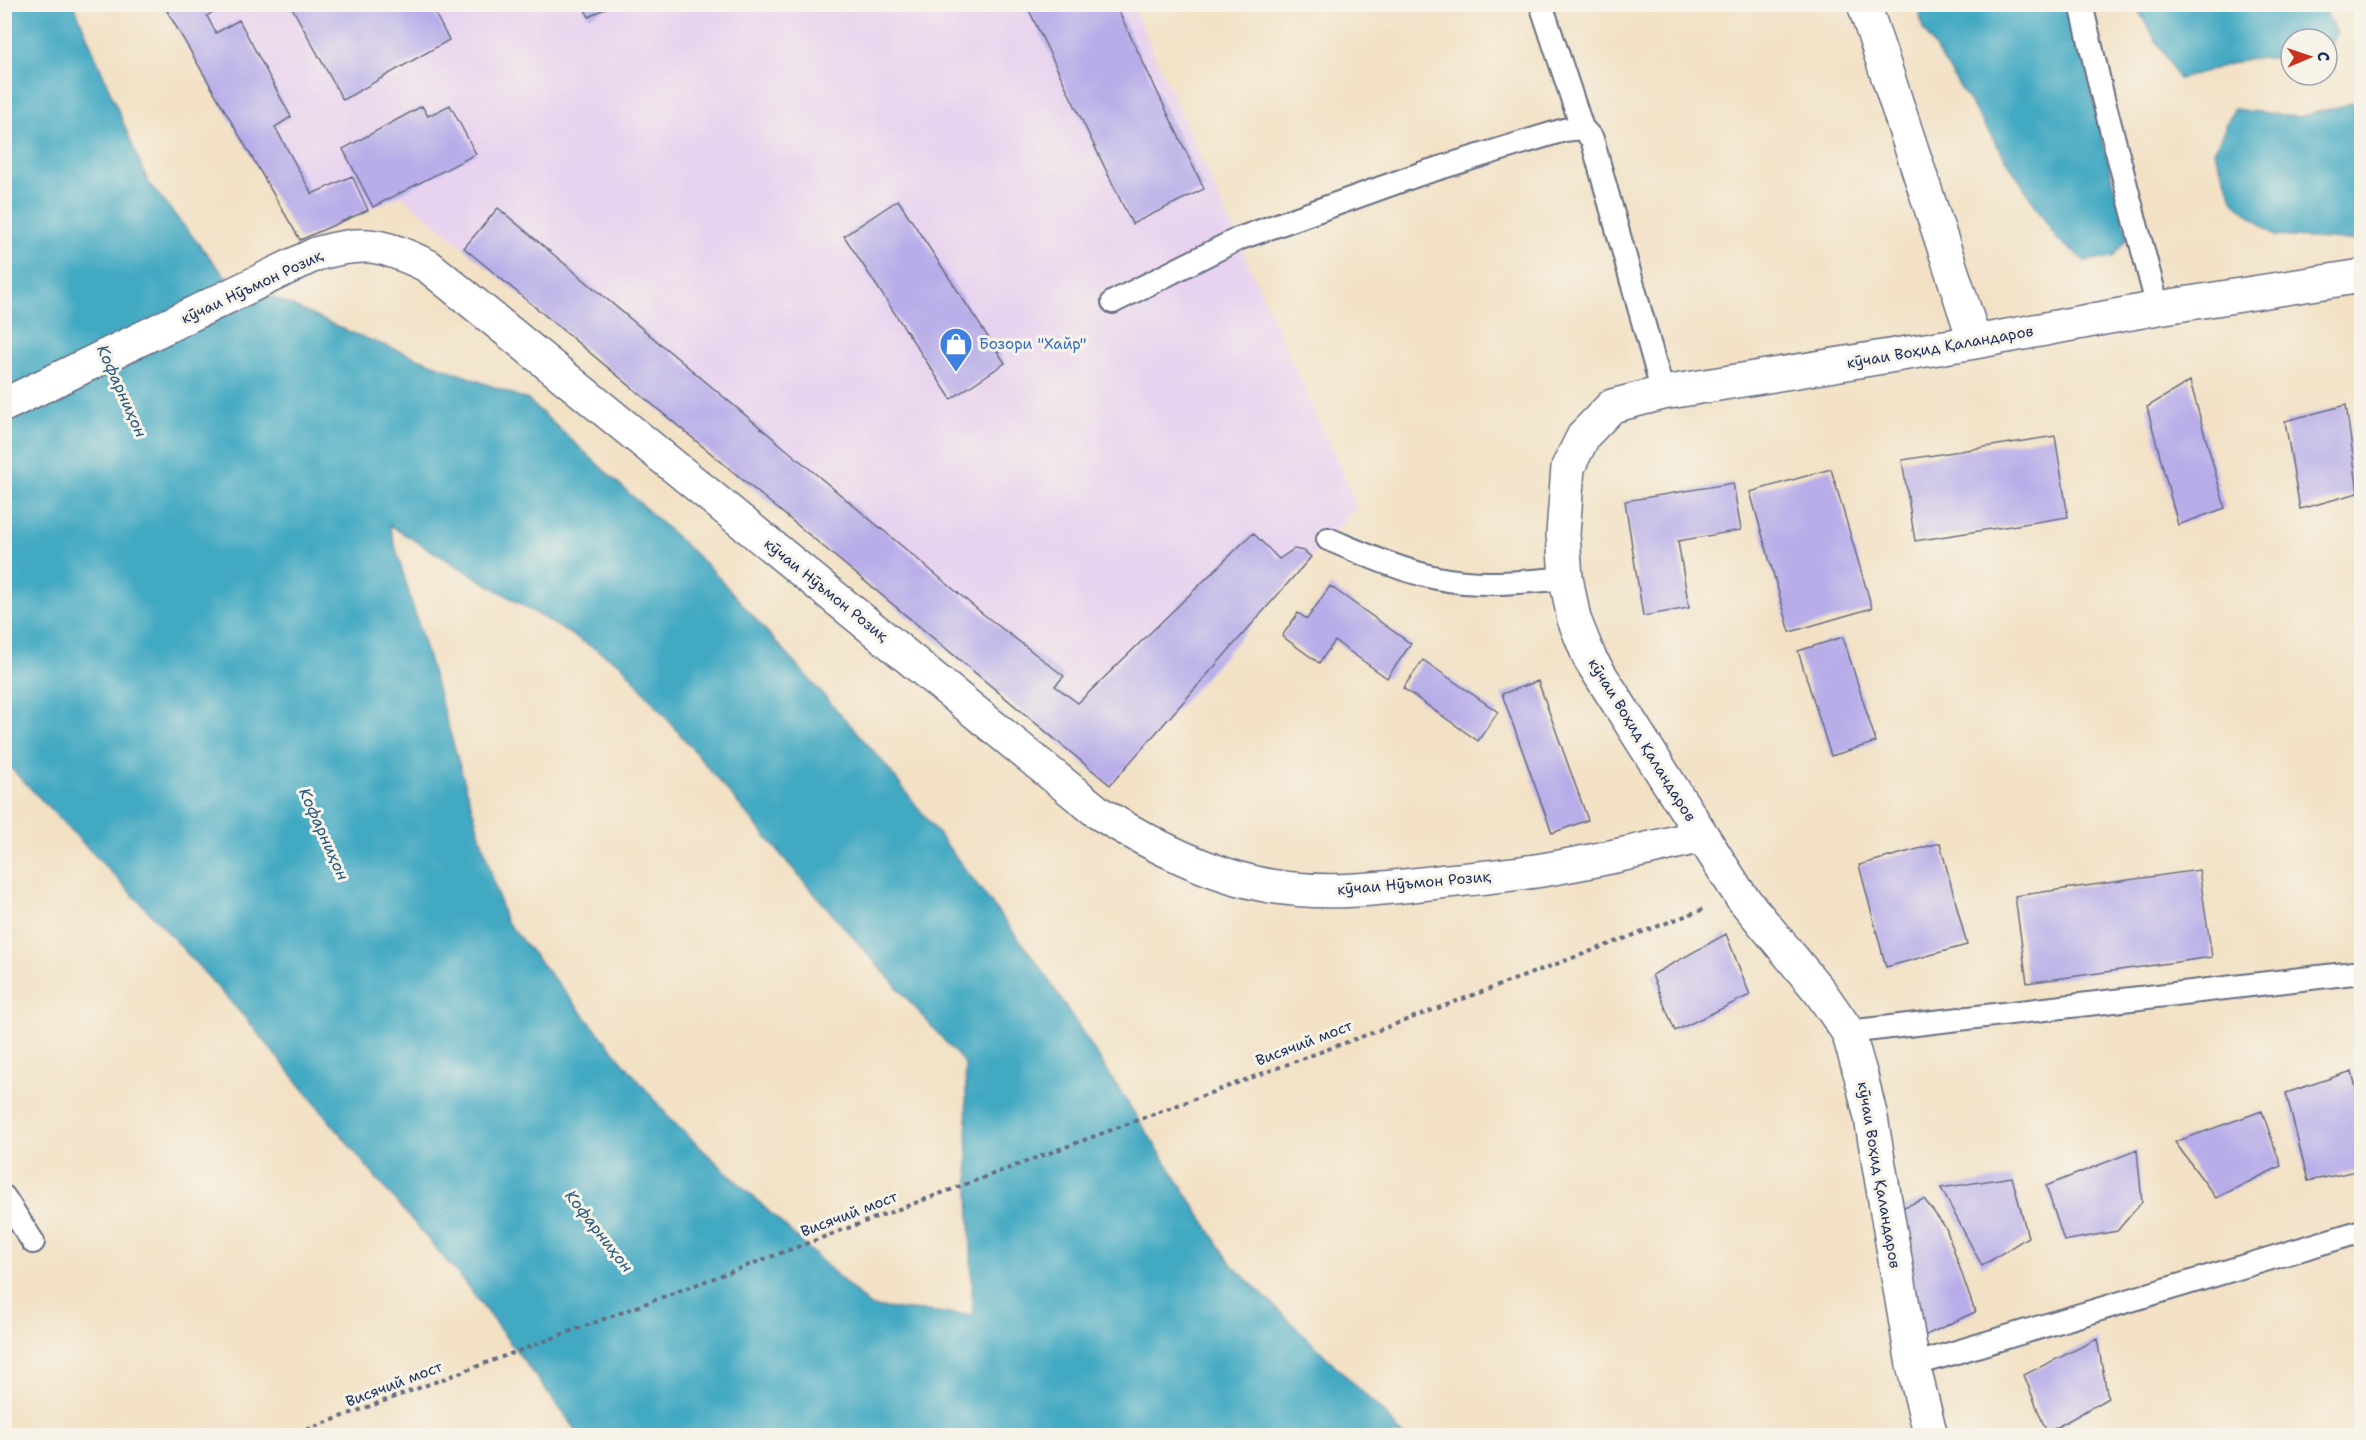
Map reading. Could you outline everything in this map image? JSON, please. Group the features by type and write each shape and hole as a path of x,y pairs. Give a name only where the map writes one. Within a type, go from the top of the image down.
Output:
{"street":[{"path":"1864,4 1975,342"},
{"name":"кӯчаи Нӯъмон Розиқ","path":"4,405 316,254 347,245 372,245 401,253 428,266 1099,813 1137,836 1177,855 1220,872 1268,885 1316,891 1364,891 1539,870 1621,855 1702,836"},
{"name":"кӯчаи Воҳид Қаландаров","path":"1931,1436 1913,1365 1871,1118 1862,1076 1848,1032 1821,993 1740,896 1590,658 1574,619 1566,578 1563,534 1568,467 1584,435 1612,405 1663,393 1975,342 2158,308 2361,276"}],"lane":[{"path":"1541,4 1582,128 1592,139 1663,393"},
{"path":"2081,4 2158,308"},
{"path":"1113,302 1238,239 1420,174 1564,130 1582,128"},
{"path":"1328,539 1398,568 1438,579 1499,584 1566,578"},
{"path":"1848,1032 2361,972"},
{"path":"4,1197 33,1242"},
{"path":"1913,1365 2361,1231"}],"path":[{"name":"Висячий мост","path":"290,1436 1416,1014 1740,896"}],"shaded area":[{"name":"Бозори \"Хайр\"","path":"163,5 1132,5 1357,506 1110,786 401,195 300,240"}],"water":[{"name":"Кофарниҳон","path":"5,5 74,5 148,182 224,275 352,333 528,400 710,568 883,762 1041,968 1232,1265 1385,1414 1402,1435 580,1435 462,1279 248,1021 156,919 5,762","holes":["389,525 622,665 799,876 965,1064 973,1315 871,1307 671,1120 505,920"]},
{"path":"1918,5 2073,5 2102,138 2128,237 2113,257 2085,261 2057,239 1923,29"},
{"path":"2135,5 2322,5 2334,27 2279,27 2279,58 2247,59 2179,79"},
{"path":"2361,101 2361,241 2275,236 2234,201 2214,151 2234,109 2298,117"}],"building":[{"path":"163,4 225,4 207,16 216,33 239,20 291,117 275,127 312,194 352,176 368,210 300,240"},
{"path":"290,4 430,4 449,40 343,100"},
{"path":"582,4 613,4 589,17"},
{"path":"1026,4 1115,4 1204,189 1132,224"},
{"path":"450,105 476,154 373,207 343,149 422,106 428,116"},
{"path":"898,200 1005,363 951,399 844,236"},
{"path":"498,208 983,614 1064,676 1055,686 1078,703 1253,533 1279,559 1294,549 1304,551 1311,557 1110,785 464,248"},
{"path":"2190,381 2225,508 2178,525 2147,407"},
{"path":"2346,405 2358,493 2300,509 2285,421"},
{"path":"2055,436 2068,517 1915,541 1902,460"},
{"path":"1831,469 1872,608 1790,632 1750,492"},
{"path":"1733,483 1741,530 1678,541 1689,608 1643,616 1625,501"},
{"path":"1330,586 1411,644 1387,678 1335,641 1319,663 1282,636 1298,613 1307,619"},
{"path":"1843,637 1876,742 1831,756 1798,651"},
{"path":"1423,660 1498,712 1478,741 1403,688"},
{"path":"1538,681 1588,820 1552,833 1502,694"},
{"path":"1940,843 1967,945 1886,967 1859,865"},
{"path":"2199,870 2212,957 2027,983 2015,896"},
{"path":"1726,934 1750,995 1675,1031 1652,975"},
{"path":"2352,1071 2362,1115 2362,1170 2308,1181 2286,1093"},
{"path":"2262,1111 2281,1166 2216,1198 2175,1142"},
{"path":"2137,1150 2142,1202 2117,1231 2064,1241 2046,1186"},
{"path":"2012,1177 2028,1237 1982,1266 1941,1188"},
{"path":"1924,1199 1946,1228 1975,1312 1922,1337 1899,1209"},
{"path":"2097,1339 2108,1398 2047,1433 2024,1375"}],"place":[{"name":"Бозори \"Хайр\"","path":"956,373"}]}
